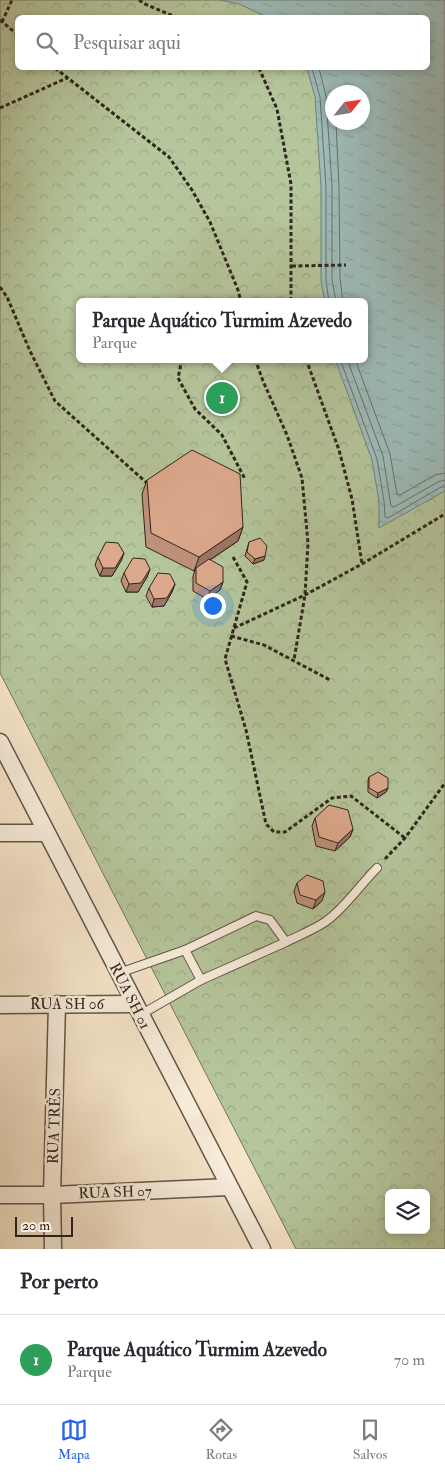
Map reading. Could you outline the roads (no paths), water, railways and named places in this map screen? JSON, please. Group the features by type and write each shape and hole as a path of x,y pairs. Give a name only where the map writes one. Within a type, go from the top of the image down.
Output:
{"street":[{"name":"RUA SH 01","path":"0,742 262,1249"},
{"path":"0,834 46,833"},
{"name":"RUA SH 06","path":"0,1005 57,1004 138,1009"},
{"name":"RUA TRÊS","path":"53,1249 52,1194 57,1004"},
{"name":"RUA SH 07","path":"0,1195 229,1187"}],"lane":[{"path":"138,1009 286,942 324,922 344,906 377,868"},
{"path":"119,973 185,950 256,916 270,920 286,942"},
{"path":"185,950 201,980"}],"water":[{"path":"220,0 445,0 445,491 379,528 379,501 372,460 336,363 368,363 368,298 324,298 321,280 321,187 315,97 308,70 430,70 430,15 263,15 239,4"}],"place":[{"name":"Parque Aquático Turmim Azevedo","path":"222,398"}]}
